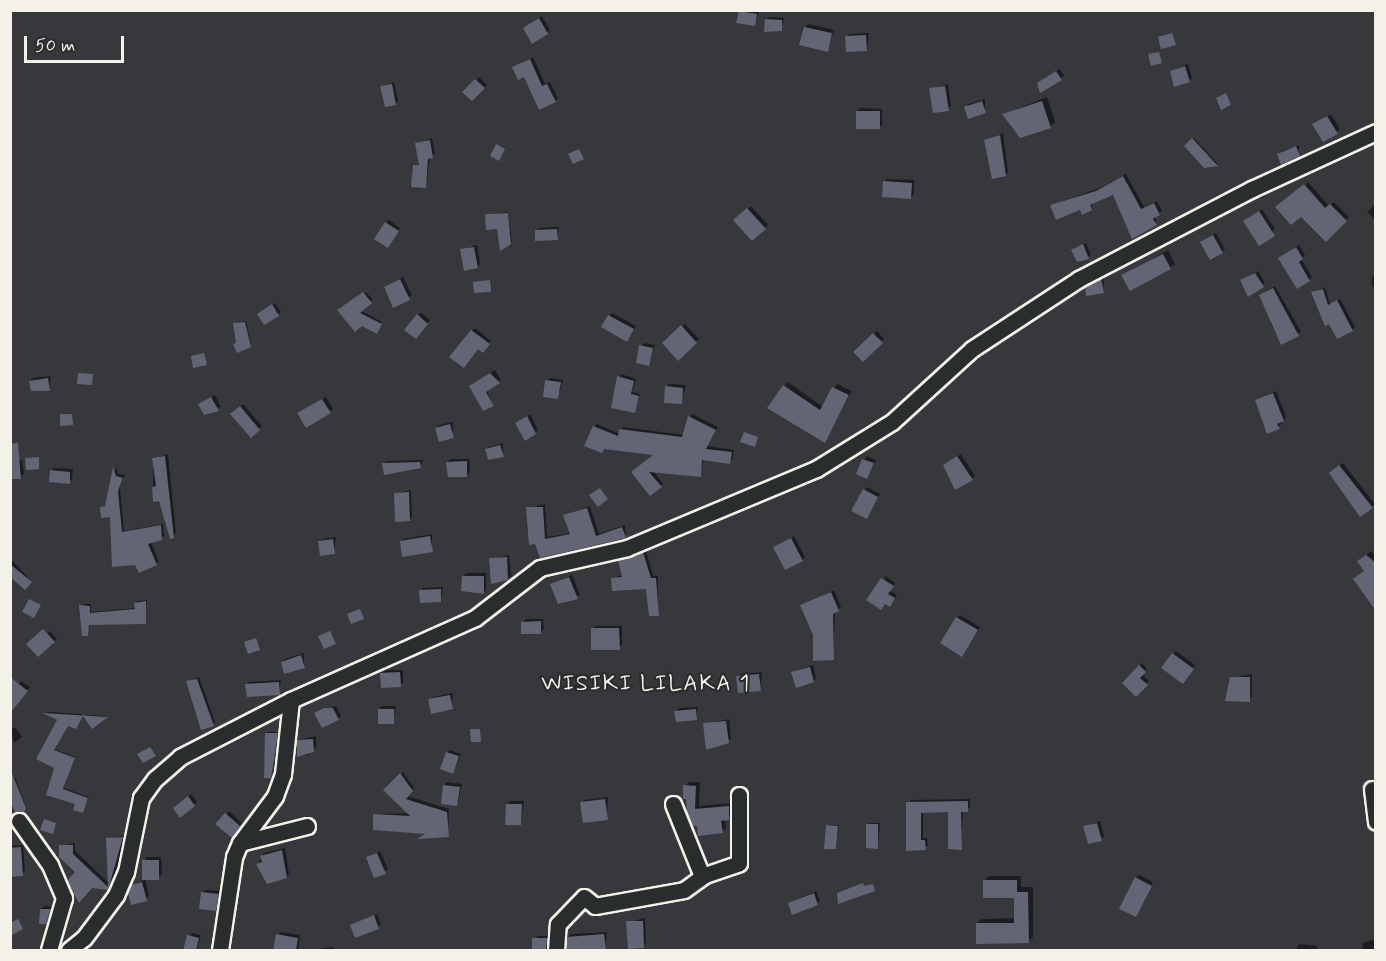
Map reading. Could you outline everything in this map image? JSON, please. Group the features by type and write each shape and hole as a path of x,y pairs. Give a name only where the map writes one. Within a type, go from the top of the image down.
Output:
{"street":[{"path":"69,951 84,938 116,895 126,872 141,798 154,779 211,739 291,700 475,618 540,568 627,548 816,470 892,422 972,349 1079,279 1252,189 1358,137 1376,132"},
{"path":"220,951 240,843 275,796 283,774 291,700"},
{"path":"1372,789 1376,822"},
{"path":"673,804 702,876 739,863 739,795"},
{"path":"19,821 50,864 64,898 50,951"},
{"path":"240,843 308,826"},
{"path":"556,951 558,924 584,897 595,906 684,890 706,874"}],"building":[{"path":"739,11 757,14 755,26 736,23"},
{"path":"539,18 548,34 532,44 523,28"},
{"path":"765,19 782,20 782,31 764,32"},
{"path":"804,27 832,33 828,52 799,45"},
{"path":"1172,33 1176,45 1161,49 1158,37"},
{"path":"866,35 867,51 846,52 845,36"},
{"path":"1159,52 1162,63 1151,66 1148,54"},
{"path":"530,59 542,86 547,84 556,102 539,110 524,77 518,80 512,67"},
{"path":"1185,66 1190,82 1174,87 1170,71"},
{"path":"1056,71 1062,80 1040,93 1037,83"},
{"path":"475,79 485,88 472,101 462,92"},
{"path":"392,84 396,105 385,107 380,86"},
{"path":"945,86 949,111 933,113 929,88"},
{"path":"1226,93 1231,105 1221,110 1216,98"},
{"path":"982,101 986,113 968,119 964,107"},
{"path":"1042,101 1051,128 1020,138 1002,114"},
{"path":"856,111 880,111 880,129 856,129"},
{"path":"1327,116 1338,134 1323,142 1312,124"},
{"path":"1000,135 1006,176 992,179 984,140"},
{"path":"1192,138 1218,166 1204,168 1184,146"},
{"path":"430,140 433,158 428,159 426,188 411,187 413,165 419,165 415,143"},
{"path":"496,144 505,149 499,161 490,156"},
{"path":"1296,146 1300,156 1281,165 1277,154"},
{"path":"579,149 584,159 573,164 568,154"},
{"path":"1123,176 1141,209 1154,203 1160,215 1153,219 1157,225 1132,239 1113,195 1090,205 1092,210 1082,215 1080,210 1056,220 1050,205 1096,191"},
{"path":"883,181 912,183 911,199 882,197"},
{"path":"1304,184 1325,208 1330,204 1347,221 1326,242 1301,217 1291,225 1275,207"},
{"path":"747,208 766,229 752,241 733,220"},
{"path":"1259,211 1275,236 1259,246 1243,221"},
{"path":"508,213 511,244 500,251 497,229 486,230 485,214"},
{"path":"385,222 399,231 388,248 374,239"},
{"path":"557,229 558,240 535,241 535,230"},
{"path":"1213,235 1223,253 1210,260 1200,242"},
{"path":"1083,244 1089,259 1077,262 1071,250"},
{"path":"474,247 478,268 464,271 460,249"},
{"path":"1296,247 1303,259 1299,262 1310,281 1297,289 1278,258"},
{"path":"1163,254 1171,269 1130,291 1121,275"},
{"path":"1255,273 1264,287 1248,297 1240,280"},
{"path":"1101,278 1104,293 1086,296 1085,287"},
{"path":"400,279 410,300 393,308 384,287"},
{"path":"490,280 491,292 474,293 473,282"},
{"path":"1273,288 1299,336 1281,345 1259,295"},
{"path":"1323,289 1328,305 1337,300 1353,331 1337,339 1329,324 1325,326 1311,292"},
{"path":"363,292 372,303 360,313 382,324 377,334 362,326 355,332 337,310"},
{"path":"272,304 279,316 264,325 257,314"},
{"path":"417,314 428,324 416,339 404,330"},
{"path":"608,315 634,329 627,342 601,327"},
{"path":"245,322 251,347 237,353 233,344 236,343 233,323"},
{"path":"681,325 697,343 678,361 662,343"},
{"path":"471,330 490,344 483,353 478,349 464,368 449,357"},
{"path":"873,333 883,343 863,362 853,352"},
{"path":"639,345 653,348 649,366 636,363"},
{"path":"204,353 207,365 193,368 191,356"},
{"path":"78,373 93,374 92,385 77,384"},
{"path":"490,373 500,383 486,392 494,406 483,411 469,386"},
{"path":"617,376 634,381 631,394 639,396 635,413 611,408"},
{"path":"48,378 50,391 31,391 29,381"},
{"path":"545,380 561,382 558,399 543,397"},
{"path":"783,385 820,410 832,387 849,395 825,443 767,408"},
{"path":"665,386 683,388 682,404 664,403"},
{"path":"1273,393 1284,421 1277,424 1280,429 1267,434 1255,400"},
{"path":"211,397 219,411 204,415 198,404"},
{"path":"322,399 331,413 306,428 297,413"},
{"path":"240,406 260,430 251,438 230,414"},
{"path":"60,414 72,414 73,425 60,426"},
{"path":"527,416 536,434 525,441 515,423"},
{"path":"688,416 716,430 706,449 732,452 730,464 702,460 701,477 649,472 662,487 650,496 631,472 653,455 604,449 602,453 584,446 593,426 618,436 619,429 682,437"},
{"path":"450,424 454,438 439,442 435,428"},
{"path":"744,432 758,437 755,447 740,442"},
{"path":"18,443 21,479 10,479 10,444"},
{"path":"500,445 504,457 488,460 485,449"},
{"path":"165,456 174,538 170,539 159,501 153,502 152,487 156,486 152,458"},
{"path":"957,456 973,480 955,490 943,465"},
{"path":"39,457 39,469 26,470 25,458"},
{"path":"862,459 874,463 867,479 856,474"},
{"path":"467,461 467,477 448,477 446,462"},
{"path":"420,462 421,468 384,475 382,463"},
{"path":"1339,465 1373,508 1360,517 1329,473"},
{"path":"113,467 116,476 123,478 118,491 122,532 161,525 162,540 148,544 157,565 139,573 135,565 112,567 110,517 101,518 100,507 105,506"},
{"path":"50,470 70,472 70,484 49,482"},
{"path":"600,488 608,499 598,507 589,495"},
{"path":"863,489 878,497 867,519 851,511"},
{"path":"409,492 410,521 395,522 394,493"},
{"path":"526,507 543,507 545,539 570,534 563,515 587,508 596,536 622,527 626,538 540,558 535,544 529,545"},
{"path":"430,536 433,552 402,557 400,541"},
{"path":"791,538 803,561 785,570 773,547"},
{"path":"333,539 335,554 320,556 318,541"},
{"path":"643,552 651,578 656,578 659,616 649,616 646,589 612,591 611,578 622,577 618,560"},
{"path":"1366,555 1376,563 1376,611 1353,579 1364,571 1357,561"},
{"path":"507,557 508,580 491,584 489,558"},
{"path":"10,564 32,582 25,590 10,577"},
{"path":"462,576 484,576 484,594 461,591"},
{"path":"569,577 578,599 558,604 550,584"},
{"path":"881,578 894,586 888,594 895,598 890,607 885,604 881,610 866,600"},
{"path":"441,589 441,602 420,603 419,590"},
{"path":"831,592 839,611 833,614 834,660 813,661 813,635 800,605"},
{"path":"29,599 41,605 34,618 22,612"},
{"path":"146,601 146,624 89,625 88,636 82,636 79,605 90,606 90,613 135,609 134,603"},
{"path":"360,609 364,619 351,624 347,614"},
{"path":"956,617 978,630 962,657 940,643"},
{"path":"541,621 541,634 521,634 521,622"},
{"path":"591,628 619,628 620,650 591,650"},
{"path":"43,629 55,642 38,657 26,644"},
{"path":"330,631 336,644 324,649 318,636"},
{"path":"256,638 260,650 248,654 244,642"},
{"path":"1172,653 1194,669 1183,684 1161,668"},
{"path":"301,655 305,668 284,674 281,662"},
{"path":"1139,665 1146,672 1140,678 1148,685 1136,697 1122,683"},
{"path":"810,667 814,682 796,688 791,672"},
{"path":"400,672 401,687 381,688 380,673"},
{"path":"759,674 761,691 738,693 736,676"},
{"path":"10,677 28,691 10,713"},
{"path":"1230,677 1250,677 1250,702 1225,701"},
{"path":"197,679 214,726 201,730 186,681"},
{"path":"279,682 280,695 247,697 245,684"},
{"path":"450,695 453,709 431,714 428,699"},
{"path":"324,708 333,708 339,720 322,728 314,713"},
{"path":"378,709 394,709 394,724 378,724"},
{"path":"696,709 697,720 676,722 674,711"},
{"path":"43,713 108,717 92,729 83,716 76,729 68,726 54,750 75,758 63,789 88,798 83,813 73,810 75,804 46,795 54,768 36,759 57,720"},
{"path":"726,721 729,743 706,750 703,723"},
{"path":"470,729 480,729 481,742 471,742"},
{"path":"265,733 278,733 271,778 264,778"},
{"path":"313,739 314,752 297,757 297,740"},
{"path":"150,747 156,756 143,763 137,754"},
{"path":"446,752 459,756 453,774 440,769"},
{"path":"11,771 26,808 24,813 15,812 10,801"},
{"path":"400,773 413,791 406,799 447,812 449,837 417,839 425,834 373,830 373,814 410,816 383,790"},
{"path":"443,785 460,787 457,806 441,804"},
{"path":"683,785 696,786 695,809 729,806 729,820 721,821 723,833 698,836 697,826 692,826 687,814 686,799 683,799"},
{"path":"188,796 195,806 180,818 173,808"},
{"path":"605,799 608,820 583,823 580,802"},
{"path":"968,801 968,812 961,812 962,850 948,849 948,812 921,813 921,840 925,840 926,850 906,851 906,802"},
{"path":"506,804 522,804 521,825 505,825"},
{"path":"225,813 240,826 232,838 215,824"},
{"path":"44,819 56,823 53,834 40,830"},
{"path":"1097,823 1102,841 1088,844 1083,826"},
{"path":"866,824 878,824 878,849 866,848"},
{"path":"826,825 838,826 836,849 824,849"},
{"path":"123,837 108,890 92,888 79,903 67,881 75,872 59,857 59,845 73,845 73,854 108,887 106,838"},
{"path":"21,847 23,876 10,877 10,848"},
{"path":"282,850 287,878 267,884 256,864 262,862 260,856"},
{"path":"377,853 386,874 374,878 366,857"},
{"path":"142,860 159,860 159,880 142,880"},
{"path":"1135,877 1152,886 1136,917 1119,909"},
{"path":"983,880 1017,880 1017,892 1028,892 1029,943 976,944 976,923 1014,923 1014,898 983,898"},
{"path":"142,882 147,901 131,905 128,893 131,885"},
{"path":"863,883 864,886 873,884 875,891 838,904 837,893"},
{"path":"201,892 219,894 216,911 199,909"},
{"path":"814,893 818,905 792,915 788,903"},
{"path":"40,909 51,909 46,924 39,924"},
{"path":"374,915 379,929 355,938 350,925"},
{"path":"18,919 23,929 10,936 10,923"},
{"path":"626,921 643,921 644,948 628,949"},
{"path":"276,934 298,938 296,951 273,951"},
{"path":"604,934 606,951 566,951 567,937"},
{"path":"187,935 199,938 196,951 183,951"},
{"path":"532,938 547,938 546,951 532,951"}],"district":[{"name":"WISIKI LILAKA 1","path":"646,685"}]}
